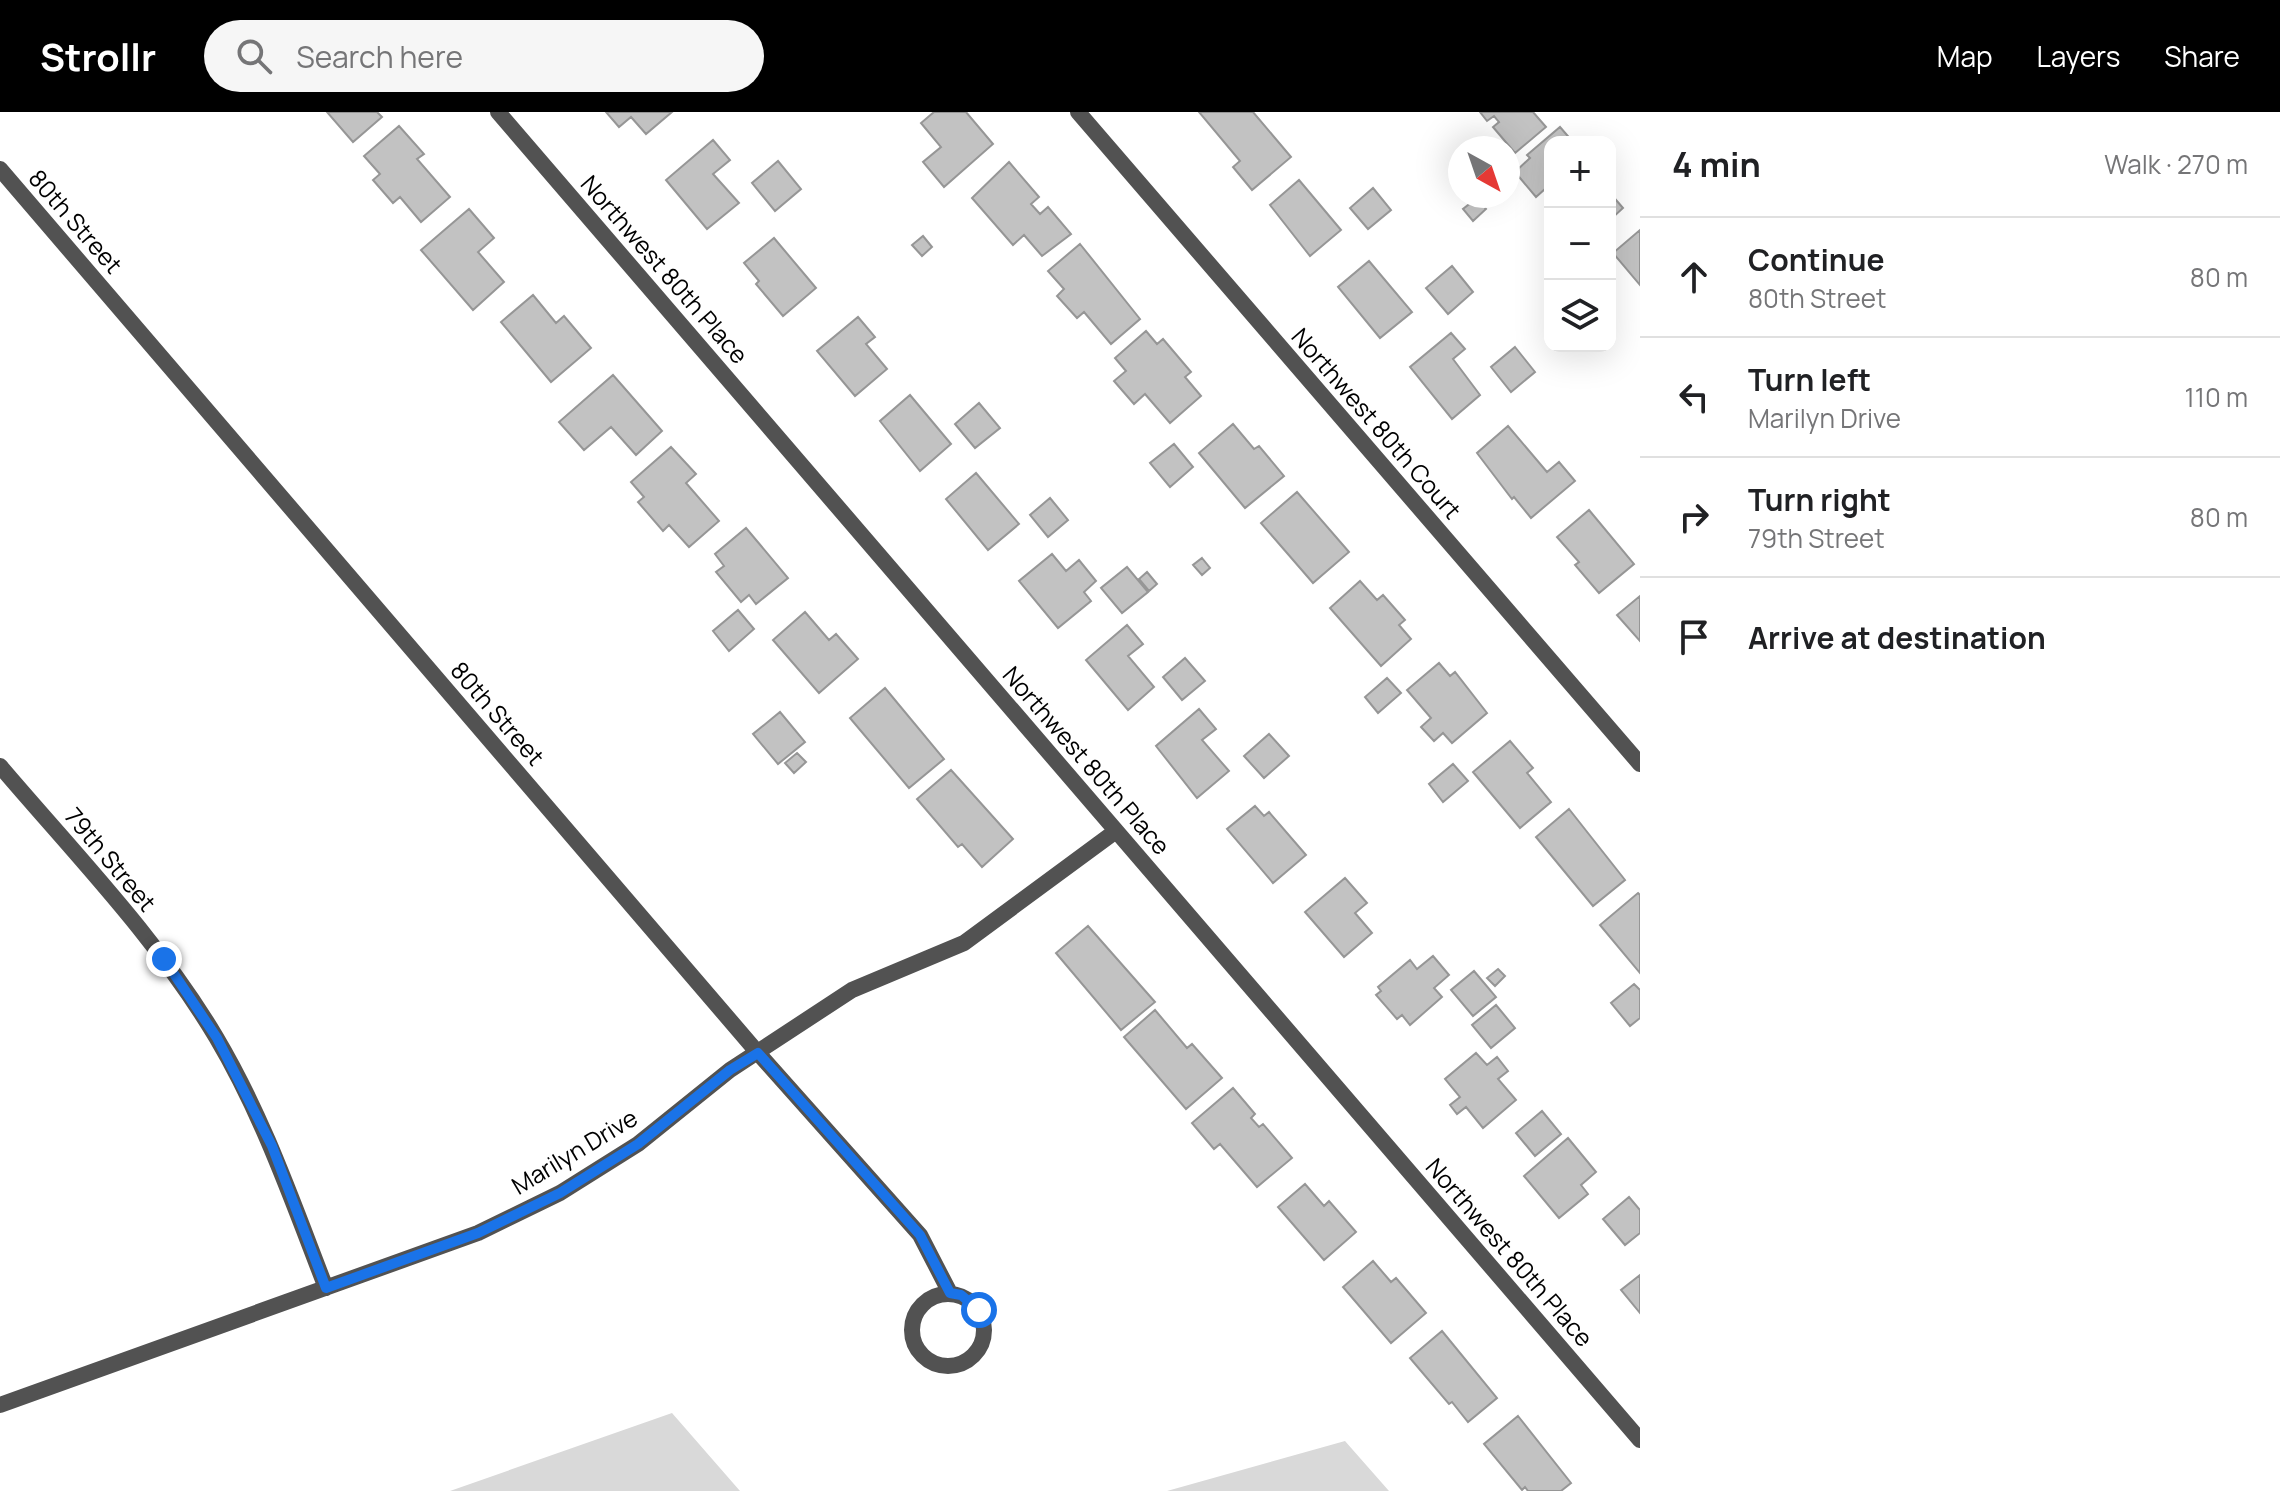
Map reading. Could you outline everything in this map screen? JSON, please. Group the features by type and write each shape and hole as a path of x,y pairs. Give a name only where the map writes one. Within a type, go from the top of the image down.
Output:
{"street":[{"name":"Northwest 80th Place","path":"498,112 1640,1440"},
{"name":"Northwest 80th Court","path":"1078,112 1640,764"},
{"name":"80th Street","path":"0,169 758,1053 920,1235 950,1293 971,1301 984,1320 983,1343 968,1361 946,1366 924,1357 916,1347 912,1322 926,1301 950,1293"},
{"name":"79th Street","path":"0,766 164,959 217,1038 272,1146 326,1288"},
{"name":"Marilyn Drive","path":"0,1405 478,1233 560,1193 638,1144 730,1070 852,990 964,943 1116,831"}],"shaded area":[{"path":"672,1413 740,1491 450,1491"},
{"path":"1345,1441 1389,1491 1167,1491"}],"building":[{"path":"327,112 377,112 382,117 353,142"},
{"path":"606,112 672,112 646,134 631,117 619,127"},
{"path":"934,112 966,112 993,144 944,187 923,162 941,147 921,123"},
{"path":"1199,112 1253,112 1291,157 1252,190 1233,167 1240,161"},
{"path":"1480,112 1533,112 1546,127 1520,149 1520,136 1501,136 1493,127 1499,122 1494,116 1487,121"},
{"path":"399,126 424,154 417,159 450,197 421,222 400,197 393,203 373,180 380,174 364,156"},
{"path":"1560,127 1568,136 1549,136"},
{"path":"713,140 730,160 713,174 739,203 707,229 666,180"},
{"path":"1544,141 1544,190 1536,197 1520,178 1520,167 1530,158 1527,155"},
{"path":"778,161 801,189 775,211 752,183"},
{"path":"1009,162 1039,197 1031,204 1040,214 1048,207 1071,234 1042,256 1024,235 1013,245 972,198"},
{"path":"1299,180 1341,230 1310,256 1270,205"},
{"path":"1373,188 1391,210 1368,229 1350,208"},
{"path":"1616,200 1623,208 1616,214"},
{"path":"1485,208 1486,209 1473,221 1463,209"},
{"path":"469,209 494,238 478,252 504,282 473,310 421,250"},
{"path":"1640,230 1640,285 1616,257 1616,250"},
{"path":"923,236 932,247 922,256 912,245"},
{"path":"774,238 816,288 783,316 756,284 759,281 744,263"},
{"path":"1080,244 1140,319 1111,344 1084,312 1077,318 1057,296 1064,289 1048,271"},
{"path":"1369,261 1412,312 1380,338 1338,287"},
{"path":"1452,266 1473,292 1448,314 1426,288"},
{"path":"533,295 556,323 564,316 591,348 551,382 501,322"},
{"path":"858,317 875,337 866,344 887,369 855,396 817,351"},
{"path":"1146,331 1157,344 1163,339 1191,372 1185,377 1201,396 1170,423 1145,394 1134,404 1114,381 1126,371 1115,358"},
{"path":"1451,333 1465,349 1453,359 1480,395 1452,419 1410,367"},
{"path":"1515,347 1535,372 1511,392 1491,367"},
{"path":"613,375 662,431 636,455 611,427 584,450 559,422"},
{"path":"910,395 951,444 920,471 880,421"},
{"path":"979,403 1000,428 975,448 955,424"},
{"path":"1233,424 1254,449 1259,446 1284,476 1245,508 1199,453"},
{"path":"1508,426 1547,472 1559,462 1575,481 1531,518 1514,497 1512,499 1477,453"},
{"path":"1174,444 1193,467 1170,487 1150,463"},
{"path":"671,447 696,474 686,483 719,521 689,547 669,525 663,531 638,502 644,497 631,482"},
{"path":"976,473 1019,524 988,550 946,499"},
{"path":"1297,492 1349,552 1313,583 1261,523"},
{"path":"1050,498 1068,520 1048,537 1030,515"},
{"path":"1589,510 1634,564 1599,593 1575,565 1579,562 1557,537"},
{"path":"746,528 788,578 756,604 749,595 741,602 716,572 724,566 715,554"},
{"path":"1052,554 1066,571 1079,560 1096,581 1084,592 1091,601 1058,628 1019,581"},
{"path":"1202,558 1210,568 1202,575 1193,565"},
{"path":"1127,567 1148,592 1122,613 1101,588"},
{"path":"1147,572 1157,584 1149,591 1139,579"},
{"path":"1360,581 1377,600 1383,595 1405,620 1399,625 1411,639 1381,666 1330,608"},
{"path":"1640,596 1640,641 1617,615"},
{"path":"738,610 754,629 729,651 713,631"},
{"path":"805,612 829,640 836,634 858,659 819,693 773,640"},
{"path":"1127,625 1143,644 1128,656 1154,687 1128,710 1086,660"},
{"path":"1185,658 1205,681 1182,700 1163,677"},
{"path":"1439,663 1450,676 1455,672 1487,713 1452,743 1443,733 1434,741 1421,727 1431,718 1407,690"},
{"path":"1387,678 1401,693 1378,713 1365,697"},
{"path":"885,688 944,759 909,788 850,718"},
{"path":"1199,709 1216,729 1202,740 1229,771 1197,798 1156,746"},
{"path":"780,712 805,742 778,764 753,734"},
{"path":"1269,734 1289,756 1264,778 1244,756"},
{"path":"1510,741 1533,768 1527,773 1551,802 1520,828 1473,772"},
{"path":"797,753 806,762 794,773 785,763"},
{"path":"1453,764 1468,781 1443,802 1429,784"},
{"path":"951,770 1013,839 982,867 962,844 958,847 917,799"},
{"path":"1255,806 1264,816 1269,812 1306,855 1273,883 1227,829"},
{"path":"1569,809 1625,880 1593,906 1536,837"},
{"path":"1345,878 1367,903 1355,913 1372,933 1344,957 1305,912"},
{"path":"1638,893 1640,895 1640,973 1600,925"},
{"path":"1088,926 1155,1002 1121,1030 1056,953"},
{"path":"1433,956 1449,975 1434,988 1442,997 1410,1025 1402,1015 1397,1019 1376,995 1381,991 1378,987 1410,960 1417,969"},
{"path":"1498,969 1505,976 1495,986 1487,978"},
{"path":"1474,971 1496,997 1473,1016 1451,990"},
{"path":"1634,984 1640,990 1640,1018 1630,1026 1611,1003"},
{"path":"1496,1005 1515,1028 1491,1048 1472,1025"},
{"path":"1155,1010 1187,1048 1192,1044 1222,1078 1186,1109 1124,1037"},
{"path":"1476,1053 1487,1065 1497,1057 1508,1071 1498,1079 1516,1100 1483,1128 1466,1107 1457,1114 1450,1105 1460,1097 1445,1079"},
{"path":"1233,1088 1255,1114 1251,1118 1259,1127 1263,1124 1292,1158 1257,1187 1220,1144 1214,1149 1192,1123"},
{"path":"1542,1111 1561,1134 1535,1156 1516,1133"},
{"path":"1568,1138 1596,1172 1581,1185 1588,1194 1559,1218 1524,1176"},
{"path":"1305,1184 1324,1206 1329,1201 1356,1232 1324,1260 1278,1207"},
{"path":"1629,1197 1640,1210 1640,1233 1625,1245 1603,1219"},
{"path":"1373,1261 1391,1282 1396,1278 1426,1313 1391,1343 1343,1287"},
{"path":"1640,1275 1640,1313 1621,1290"},
{"path":"1442,1331 1497,1398 1468,1422 1410,1358"},
{"path":"1518,1416 1571,1483 1561,1491 1528,1491 1525,1487 1522,1490 1484,1444"}],"route":[{"path":"164,959 217,1038 272,1146 326,1288 478,1233 560,1193 638,1144 730,1070 758,1053 920,1235 950,1293 961,1295 979,1310"}]}
